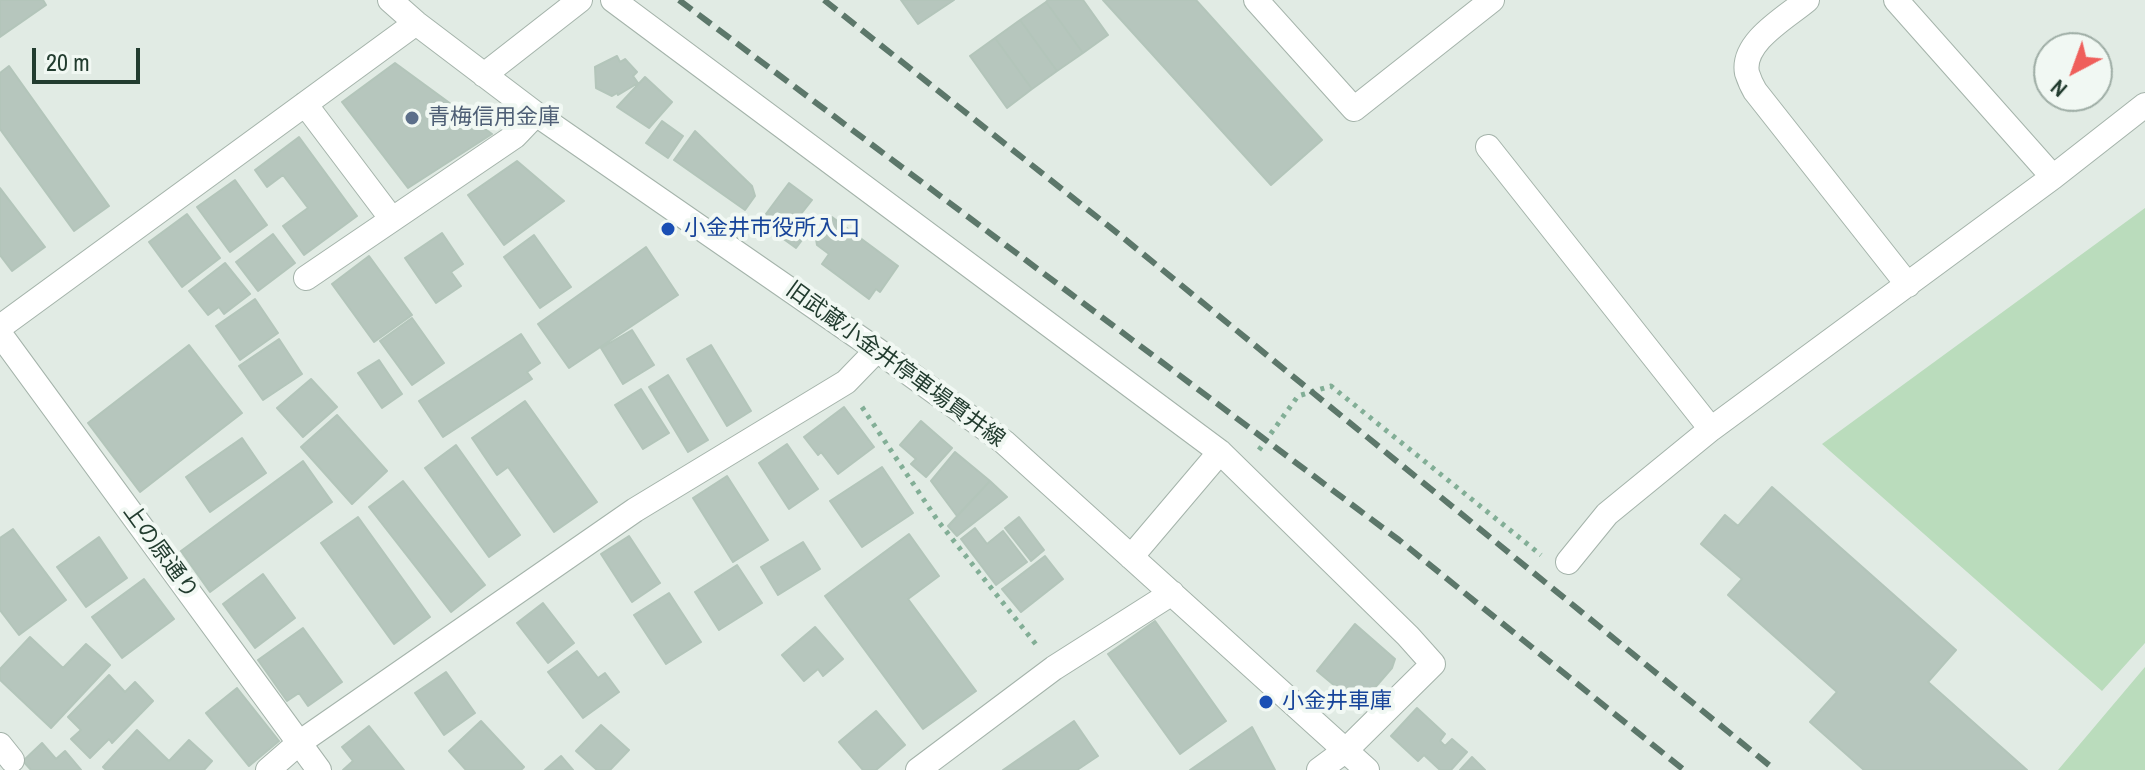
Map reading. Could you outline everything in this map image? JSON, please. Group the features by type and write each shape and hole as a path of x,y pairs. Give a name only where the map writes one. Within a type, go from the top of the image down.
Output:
{"street":[{"name":"旧武蔵小金井停車場貫井線","path":"390,0 536,114 877,350 1004,442 1367,770"},
{"path":"484,75 580,0"},
{"path":"613,0 1220,452 1408,636 1433,664 1346,750 1319,770"},
{"path":"1256,0 1354,109 1492,0"},
{"path":"1807,0 1758,41 1749,56 1747,71 1755,91 1908,285"},
{"path":"1896,0 2053,177"},
{"path":"0,327 416,23"},
{"path":"305,104 391,218"},
{"path":"1568,562 1607,514 1711,429 2053,177 2145,105"},
{"path":"306,278 515,136 536,114"},
{"path":"1488,147 1711,429"},
{"name":"上の原通り","path":"0,334 319,770"},
{"path":"268,770 299,743 635,510 846,382 877,350"},
{"path":"1131,557 1220,452"},
{"path":"918,770 1054,668 1172,593"}],"path":[{"path":"846,382 938,521 1054,668"},
{"path":"1242,473 1298,396 1331,386 1549,562 1568,562"}],"green space":[{"path":"2145,208 2145,643 2102,691 1822,444"},
{"path":"2145,667 2145,770 2058,770"}],"building":[{"path":"0,0 43,0 46,5 0,37"},
{"path":"901,0 954,0 918,24"},
{"path":"1083,0 1108,35 1083,53 1046,2"},
{"path":"1103,0 1196,0 1322,140 1271,185"},
{"path":"1046,2 1083,53 1057,71 1020,20"},
{"path":"1020,20 1057,71 1032,89 995,38"},
{"path":"995,38 1032,89 1007,108 970,56"},
{"path":"617,56 620,62 625,59 637,72 633,76 638,83 612,96 596,88 595,67"},
{"name":"青梅信用金庫","path":"395,63 492,134 408,188 342,102"},
{"path":"9,66 109,206 74,231 0,129 0,73"},
{"path":"645,77 672,102 649,128 617,107"},
{"path":"662,121 683,136 668,158 646,143"},
{"path":"695,131 752,186 755,196 745,210 674,160"},
{"path":"299,137 357,216 304,255 283,226 308,208 283,175 267,187 255,170"},
{"path":"517,161 564,201 504,245 468,195"},
{"path":"235,180 267,225 230,252 197,207"},
{"path":"789,183 812,200 801,214 814,224 796,248 760,222"},
{"path":"0,188 45,247 12,271 0,255"},
{"path":"187,214 220,258 182,287 149,242"},
{"path":"832,217 898,266 880,292 876,289 869,299 822,264 829,254 817,245 816,239"},
{"path":"442,233 463,264 451,272 461,286 436,303 405,258"},
{"path":"273,234 295,263 258,291 236,262"},
{"path":"534,235 571,287 540,308 504,257"},
{"path":"646,247 678,295 569,368 538,324"},
{"path":"369,256 412,315 374,342 332,284"},
{"path":"225,263 250,294 224,314 219,307 208,315 189,291"},
{"path":"255,299 278,333 240,360 216,326"},
{"path":"412,318 444,363 412,385 380,341"},
{"path":"632,330 654,365 623,384 601,348"},
{"path":"521,334 540,363 527,372 532,379 443,437 419,401"},
{"path":"279,339 302,374 263,400 239,366"},
{"path":"189,345 242,413 140,492 88,423"},
{"path":"711,345 751,411 727,426 687,359"},
{"path":"379,360 402,394 382,408 358,373"},
{"path":"668,375 708,440 688,452 649,387"},
{"path":"311,379 337,407 303,437 277,408"},
{"path":"641,389 669,433 643,449 615,405"},
{"path":"525,401 597,502 554,532 508,467 497,475 472,438"},
{"path":"844,407 874,447 838,474 804,437"},
{"path":"337,415 387,471 352,504 301,447"},
{"path":"921,421 952,448 926,477 911,464 916,459 900,445"},
{"path":"242,438 266,473 210,512 186,477"},
{"path":"787,444 818,489 789,509 759,463"},
{"path":"456,445 520,535 489,557 425,468"},
{"path":"955,452 990,481 957,516 931,481"},
{"path":"303,461 332,502 210,592 181,551"},
{"path":"882,467 913,513 862,547 830,501"},
{"path":"727,476 768,540 733,562 693,498"},
{"path":"403,481 485,585 451,612 369,507"},
{"path":"990,481 1007,497 957,536 948,526"},
{"path":"1772,487 1956,650 1928,682 2027,770 1864,770 1810,722 1837,692 1728,595 1742,579 1701,544 1725,515 1738,526"},
{"path":"358,517 430,617 394,644 321,543"},
{"path":"1019,517 1044,550 1031,561 1005,528"},
{"path":"975,528 987,544 1003,531 1027,562 996,585 961,539"},
{"path":"13,529 66,600 19,635 0,610 0,538"},
{"path":"909,534 939,576 908,599 976,691 923,729 825,596"},
{"path":"629,536 660,583 632,602 601,554"},
{"path":"99,537 127,578 86,607 57,567"},
{"path":"803,542 820,569 778,595 761,567"},
{"path":"1045,556 1063,579 1021,612 1002,589"},
{"path":"737,565 762,603 719,630 695,592"},
{"path":"263,574 295,618 255,648 223,604"},
{"path":"144,579 174,619 122,658 92,617"},
{"path":"669,593 701,642 666,664 634,615"},
{"path":"543,603 574,643 548,663 517,623"},
{"path":"1155,621 1226,721 1180,754 1108,654"},
{"path":"1355,624 1395,659 1392,668 1359,706 1317,671"},
{"path":"815,627 843,659 823,676 818,669 804,681 782,655"},
{"path":"303,628 342,682 308,706 299,693 287,701 258,660"},
{"path":"30,637 63,668 86,644 110,665 51,728 0,680 0,669"},
{"path":"577,651 598,678 605,673 619,692 583,718 548,672"},
{"path":"446,672 475,713 444,735 415,693"},
{"path":"109,675 125,692 135,682 153,701 112,743 109,739 90,758 71,739 81,730 68,717"},
{"path":"237,688 279,741 249,766 206,713"},
{"path":"1417,708 1445,734 1440,741 1445,746 1452,739 1467,752 1451,770 1440,770 1424,755 1418,761 1391,736"},
{"path":"876,711 905,745 876,770 863,770 839,742"},
{"path":"481,721 524,767 521,770 466,770 449,751"},
{"path":"1074,721 1098,756 1077,770 1003,770"},
{"path":"601,725 629,750 610,770 597,770 576,751"},
{"path":"369,726 404,770 343,770 353,761 342,747"},
{"path":"1252,727 1275,770 1190,770"},
{"path":"137,730 169,761 189,740 212,761 204,770 106,770 103,767"},
{"path":"42,743 56,759 65,751 81,770 31,770 23,761"},
{"path":"561,756 573,770 545,770"},
{"path":"1472,757 1485,770 1460,770"}],"railway":[{"path":"679,0 1399,540 1684,770"},
{"path":"824,0 1121,236 1775,770"}],"place":[{"name":"青梅信用金庫","path":"412,118"},
{"name":"小金井市役所入口","path":"668,229"},
{"name":"小金井車庫","path":"1266,702"}]}
